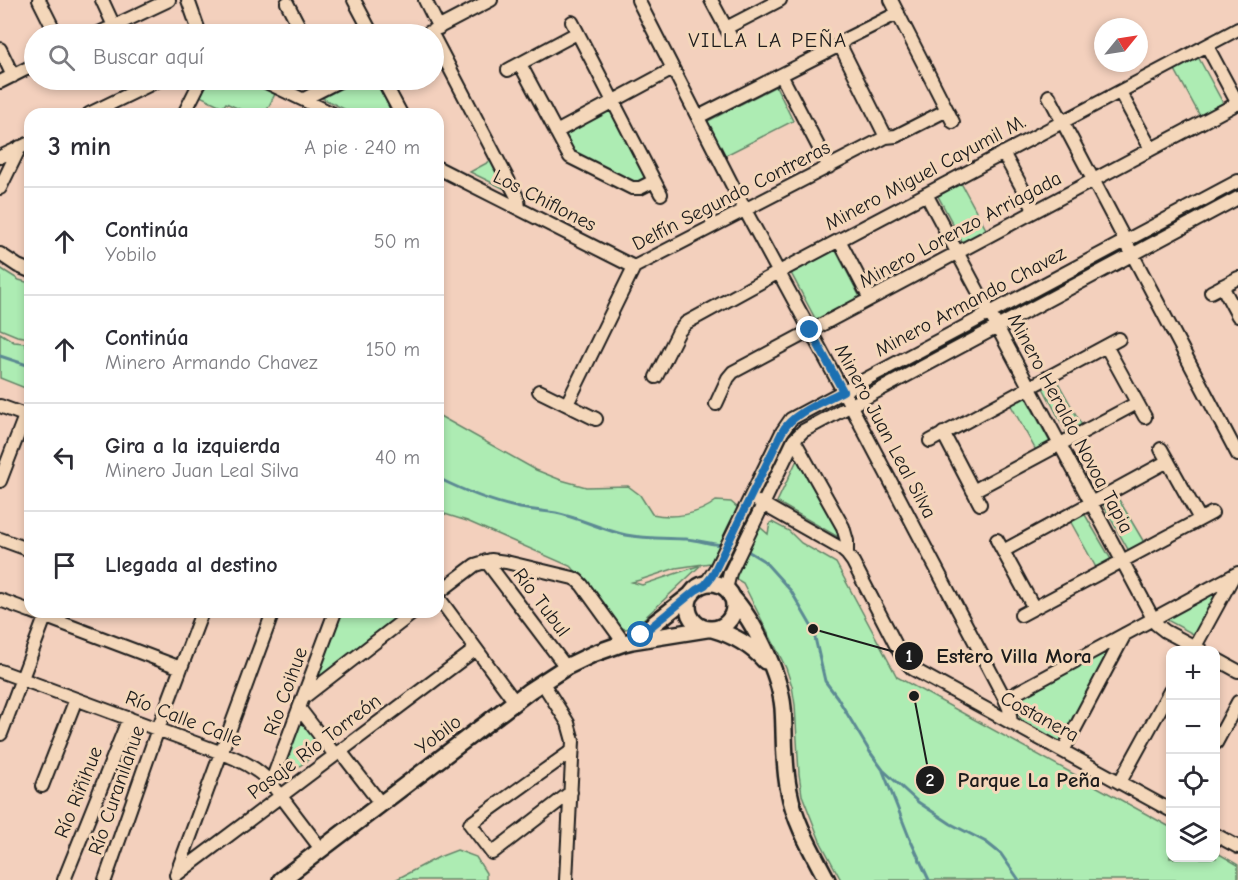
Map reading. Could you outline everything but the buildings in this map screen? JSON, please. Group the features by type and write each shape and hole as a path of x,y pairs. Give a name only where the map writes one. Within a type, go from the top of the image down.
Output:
{"main road":[{"path":"771,668 753,649 734,636 697,624 690,615 689,604 699,589 716,584 728,592 751,622 779,686 782,698 786,780 793,808 804,837 827,880"},
{"name":"Yobilo","path":"628,642 699,589"},
{"path":"709,629 723,626 731,618 734,607 728,592"},
{"name":"Yobilo","path":"281,880 514,702 566,667 593,654 628,642 709,629"}],"street":[{"path":"39,0 51,24"},
{"path":"102,0 113,24"},
{"path":"118,24 169,0"},
{"path":"188,0 196,24"},
{"path":"354,0 367,24"},
{"path":"425,0 430,24"},
{"path":"444,26 491,0"},
{"name":"Minero Juan Leal Silva","path":"638,0 745,210 1005,699 1011,723"},
{"path":"711,0 733,41"},
{"path":"726,28 780,0"},
{"path":"891,0 953,122"},
{"path":"286,3 298,24"},
{"path":"698,117 898,13"},
{"path":"508,70 575,27 661,194"},
{"name":"Minero Miguel Cayumil M.","path":"656,377 679,331 686,323 1238,29"},
{"path":"840,45 886,137"},
{"path":"1207,46 1238,103"},
{"path":"0,49 13,76"},
{"path":"444,56 516,195 519,208"},
{"path":"520,64 570,157 636,189 654,181"},
{"path":"556,132 673,69"},
{"path":"0,82 24,70"},
{"path":"782,75 829,167"},
{"path":"101,108 138,90"},
{"path":"187,108 196,90"},
{"path":"284,90 321,108"},
{"path":"304,99 317,90"},
{"path":"388,90 398,108"},
{"path":"1120,92 1151,149"},
{"path":"1049,96 1238,456"},
{"path":"114,108 118,100"},
{"name":"Minero Lorenzo Arriagada","path":"716,404 733,372 1238,103"},
{"name":"Delfín Segundo Contreras","path":"567,404 634,267 886,137 896,136 947,110"},
{"path":"0,157 24,145"},
{"path":"0,188 24,147"},
{"path":"1003,153 1035,211"},
{"name":"Los Chiflones","path":"444,171 634,267"},
{"name":"Minero Armando Chavez","path":"699,589 716,568 787,423 796,416 1238,181"},
{"name":"Minero Heraldo Novoa Tapia","path":"926,194 1153,619 1160,627 1191,646"},
{"name":"Minero Armando Chavez","path":"728,592 730,573 798,434 1238,198"},
{"path":"839,240 870,299"},
{"path":"0,254 24,268"},
{"path":"1238,278 1216,289 1238,316"},
{"path":"930,441 1119,339"},
{"path":"1106,346 1144,417"},
{"path":"539,391 596,418"},
{"path":"973,491 1137,403"},
{"path":"0,406 24,415"},
{"path":"0,482 24,425"},
{"path":"943,434 980,504"},
{"name":"Costanera","path":"795,440 843,527 846,534 847,554"},
{"path":"1161,449 1200,519"},
{"path":"1034,608 1000,545 1091,503 1167,461"},
{"name":"Costanera","path":"750,498 847,554 900,653 918,673 1166,808"},
{"path":"1022,615 1212,513"},
{"path":"0,539 24,548"},
{"path":"444,590 476,565 491,560 578,580 628,642"},
{"name":"Río Tubul","path":"486,561 566,667"},
{"path":"1005,699 1236,574"},
{"path":"1198,646 1236,574"},
{"path":"0,600 24,609"},
{"path":"444,604 514,702"},
{"path":"1,734 45,618"},
{"path":"56,618 181,668"},
{"name":"Río Curanilahue","path":"105,880 197,618"},
{"path":"175,878 271,618"},
{"name":"Río Coihue","path":"272,783 332,618"},
{"path":"381,804 338,753 301,703 407,618"},
{"path":"1064,752 1125,634"},
{"name":"Pasaje Río Torreón","path":"175,878 476,649"},
{"path":"1220,662 1238,671"},
{"name":"Río Calle Calle","path":"0,670 249,764 272,783 321,849"},
{"path":"542,682 568,723 571,732 573,750 566,880"},
{"path":"1120,782 1166,698"},
{"path":"42,786 76,699"},
{"path":"1220,734 1238,702"},
{"name":"Río Riñihue","path":"64,880 129,718"},
{"path":"571,792 492,852 470,824 573,750"},
{"path":"1220,837 1238,846"}],"green space":[{"path":"1196,53 1223,103 1200,116 1173,66"},
{"path":"776,86 793,121 724,156 706,122"},
{"path":"200,90 270,90 276,92 268,108 237,108 226,103 223,107 198,95"},
{"path":"338,90 381,90 391,108 342,108 322,98"},
{"path":"608,109 613,109 647,175 646,181 639,185 574,156 565,137 567,133"},
{"path":"494,159 511,192 470,172"},
{"path":"961,183 988,233 964,245 938,196"},
{"path":"835,249 861,299 817,322 791,273"},
{"path":"0,268 24,281 24,337 0,329"},
{"path":"0,333 14,342 24,343 24,388 0,378"},
{"path":"1055,377 1084,429 1068,435 1042,386"},
{"path":"1025,396 1051,444 1038,454 1009,402"},
{"path":"444,418 536,470 561,480 586,487 628,486 640,495 652,514 685,515 701,510 716,501 731,502 768,534 772,522 789,531 801,543 836,563 897,677 1166,825 1166,862 1220,862 1220,854 1238,865 1238,880 841,880 820,841 802,795 792,686 786,668 743,583 710,563 676,568 632,582 642,585 701,565 636,626 626,629 621,628 572,567 467,521 444,514"},
{"path":"797,460 800,461 839,526 838,537 777,502"},
{"path":"1115,493 1145,544 1129,551 1102,503"},
{"path":"1084,513 1112,561 1098,571 1069,519"},
{"path":"1216,586 1222,590 1195,635 1165,618"},
{"path":"338,618 395,618 315,680"},
{"path":"1112,646 1062,744 1024,726 1012,700"},
{"path":"302,721 320,745 318,752 284,778 279,770 295,725"},
{"path":"457,850 476,857 486,873 486,880 395,880 439,857"}],"waterway":[{"path":"0,356 24,364"},
{"path":"444,481 499,503 565,515 626,535 686,539 722,545"},
{"path":"746,550 764,561 791,591 813,629 825,681 883,770 918,802 951,824 986,842 1001,854 1019,880"},
{"path":"883,771 929,880"}],"place":[{"name":"Estero Villa Mora","path":"813,629"},
{"name":"Parque La Peña","path":"914,696"}],"district":[{"name":"VILLA LA PEÑA","path":"768,40"}],"route":[{"path":"641,635 700,586 705,585 712,576 787,423 843,391 810,330"}]}
